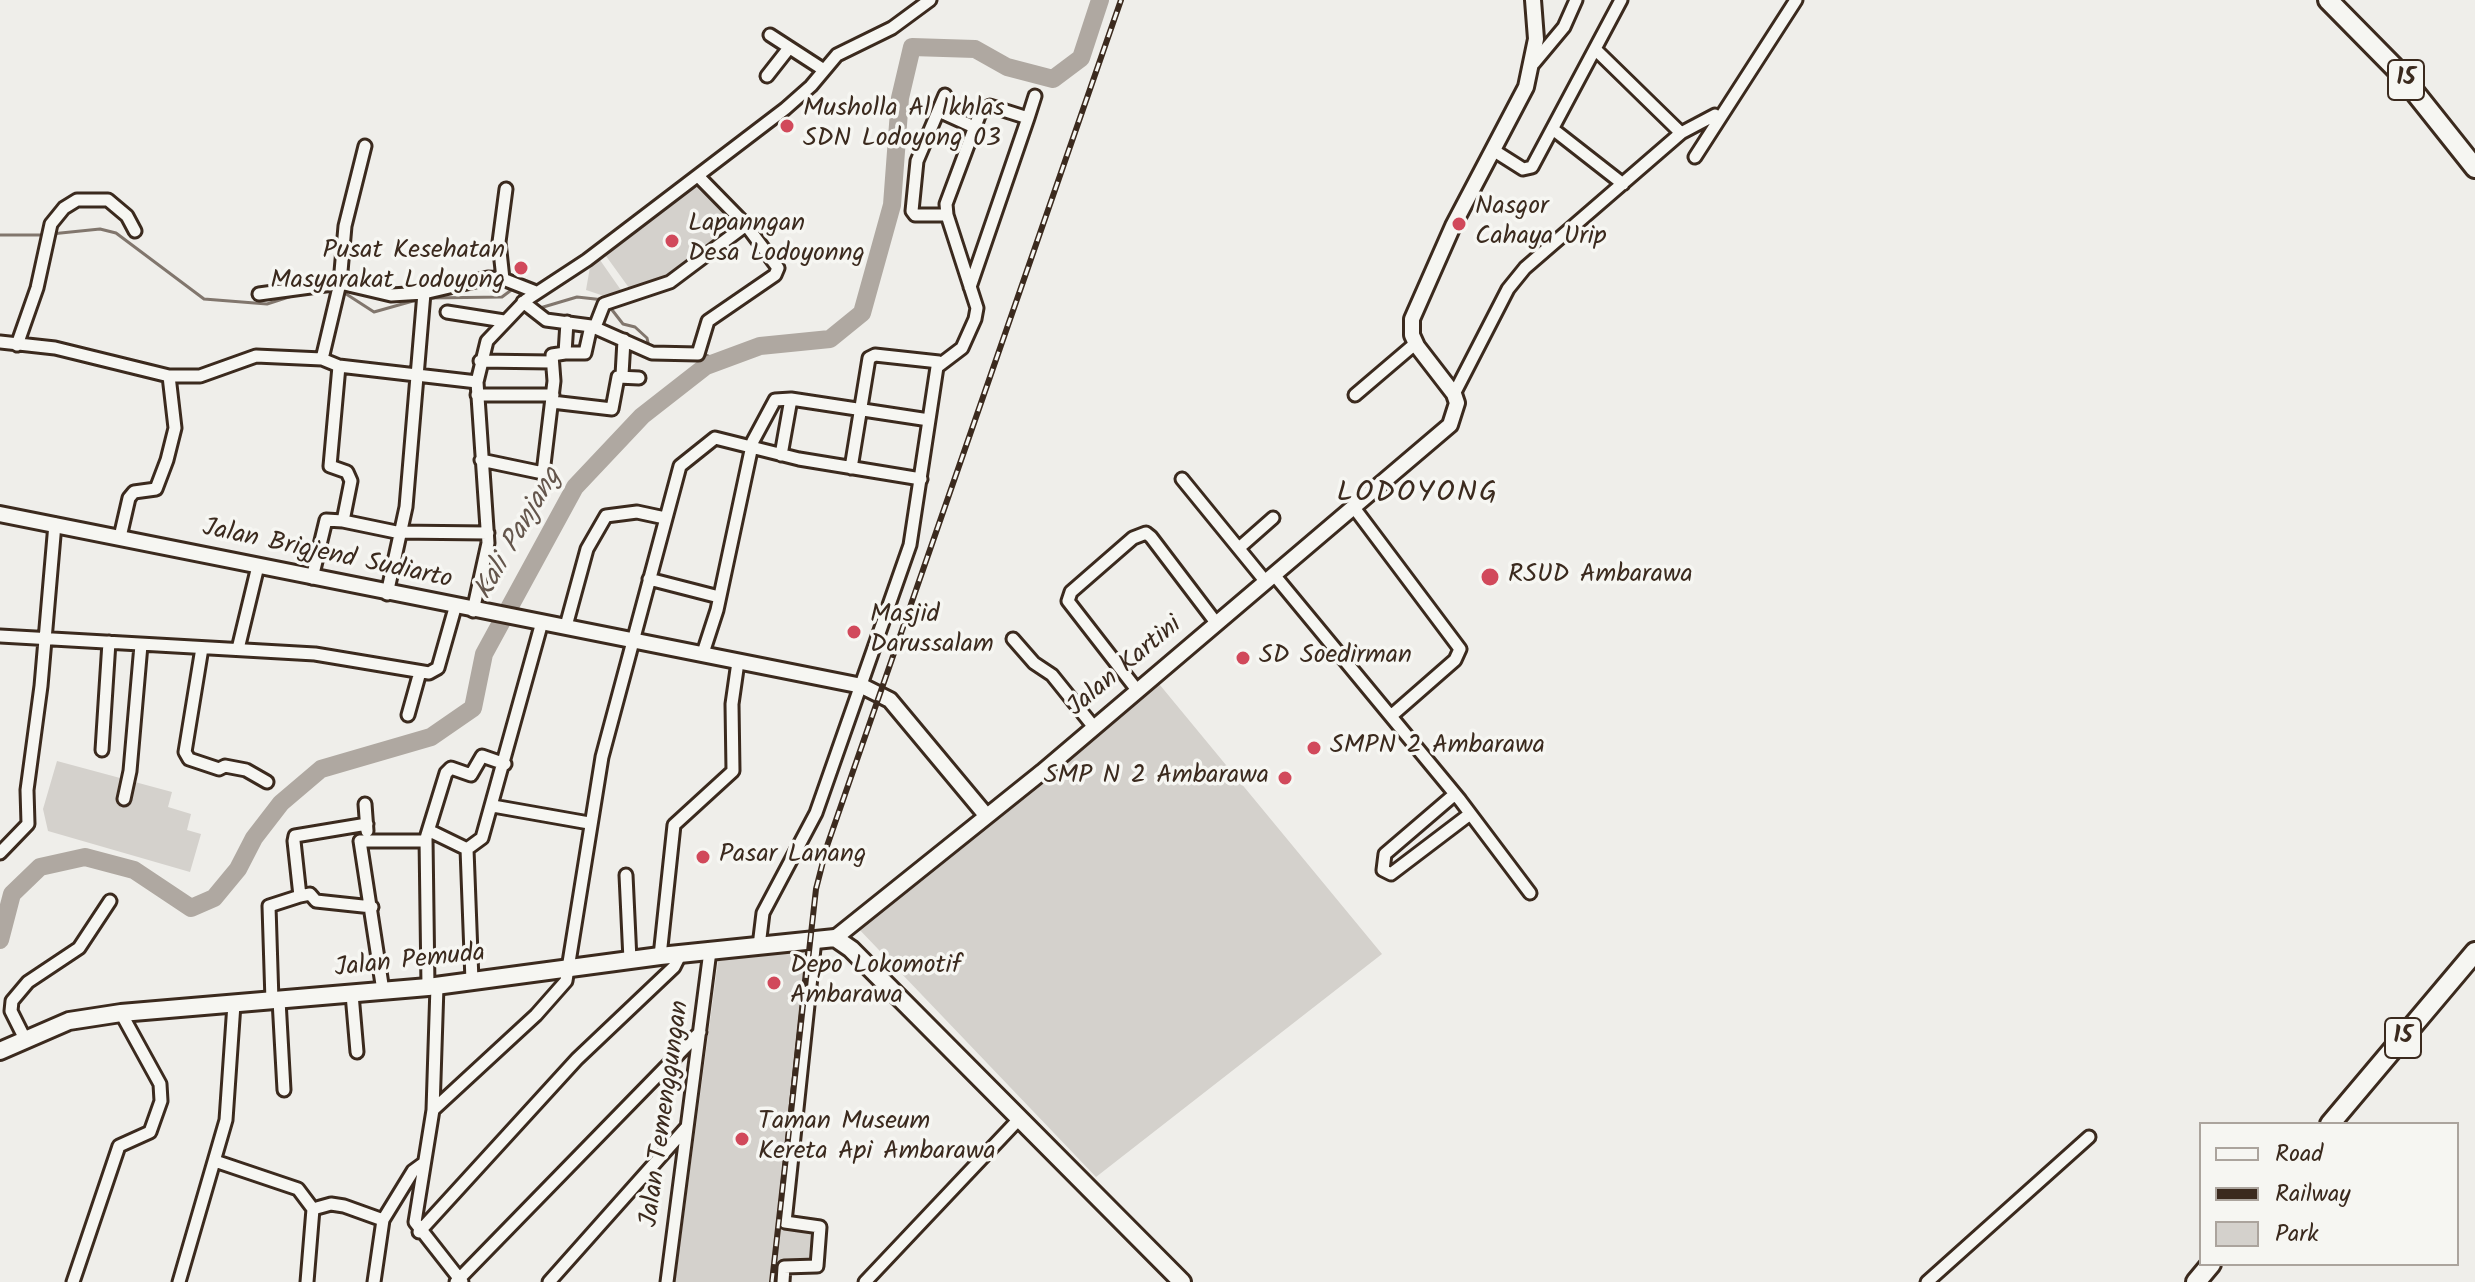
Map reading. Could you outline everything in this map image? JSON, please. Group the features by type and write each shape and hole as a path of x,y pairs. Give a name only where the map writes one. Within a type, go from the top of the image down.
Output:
{"highway":[{"name":"15","path":"2328,0 2397,70 2475,168"},
{"name":"15","path":"2332,1122 2475,952"},
{"path":"2196,1282 2209,1266"}],"main road":[{"name":"Jalan Pemuda","path":"0,1051 69,1021 121,1013 432,986 660,956 835,938"},
{"path":"835,938 851,949 1182,1282"}],"street":[{"path":"473,611 488,533 477,395 480,361 487,341 529,297 587,260 785,109 837,55 892,28 930,0"},
{"path":"1533,0 1536,39 1534,63 1526,87 1418,299 1412,319 1416,343 1454,394 1508,289 1525,268 1681,133 1715,115"},
{"path":"1534,63 1564,27 1576,0"},
{"path":"1493,150 1528,169 1554,130 1621,0"},
{"path":"1695,157 1796,0"},
{"path":"770,35 824,70"},
{"path":"767,76 789,48"},
{"path":"1595,49 1681,133"},
{"path":"945,95 941,112 917,161 912,211 915,215 947,215"},
{"path":"970,287 1035,96"},
{"path":"851,468 866,362 871,356 939,362 962,348 977,308 947,215 950,189 984,108 990,106 1028,118"},
{"path":"941,112 974,127"},
{"path":"1554,130 1623,184"},
{"path":"322,359 340,283 345,226 365,146"},
{"path":"259,294 340,283 391,295 424,293 479,279 503,279 529,297 546,320 593,327 652,353 698,354 708,321 777,272 777,265 746,225 699,177"},
{"path":"503,279 499,242 506,189"},
{"path":"17,345 37,288 51,224 64,208 77,200 108,200 127,216 135,231"},
{"path":"481,460 543,473 552,398 552,355 585,353 593,327 608,301 670,282 746,225"},
{"path":"387,594 402,530 424,293"},
{"path":"447,312 504,321"},
{"path":"565,353 567,322"},
{"path":"477,395 552,398 612,409 618,377 622,375 624,340"},
{"path":"0,342 55,348 169,376 200,376 256,356 322,359 339,366 417,372 477,382"},
{"path":"1355,395 1416,343"},
{"path":"480,361 551,362"},
{"path":"759,946 763,913 816,813 910,545 939,362"},
{"path":"339,366 330,466 351,475 343,521"},
{"path":"622,375 639,378"},
{"path":"120,537 129,498 134,492 154,491 167,460 175,428 169,376"},
{"name":"Jalan Kartini","path":"835,938 985,814 1042,772 1445,431 1455,416 1454,394"},
{"path":"703,653 719,597 751,448 775,400 791,399 929,420"},
{"path":"781,455 791,399"},
{"path":"433,1110 536,1015 566,981 602,757 680,466 709,441 722,439 781,455 921,479"},
{"path":"1182,479 1239,548 1271,579 1391,716 1530,893"},
{"path":"1355,509 1460,649 1455,660 1391,716"},
{"path":"566,626 587,549 606,516 637,512 665,518"},
{"name":"Jalan Brigjend Sudiarto","path":"0,514 455,608 566,626 862,686 890,700 985,814"},
{"path":"1239,548 1273,518"},
{"path":"312,578 326,520 396,532 488,533"},
{"path":"0,853 28,824 27,790 46,639 55,524"},
{"path":"1137,690 1068,601 1071,592 1133,538 1140,534 1151,537 1217,624"},
{"path":"238,649 258,566"},
{"path":"649,579 719,597"},
{"path":"0,636 315,654 429,673 438,668 455,608"},
{"path":"467,849 482,838 493,806 536,621"},
{"path":"1013,639 1034,663 1052,675 1093,726"},
{"path":"102,750 109,642"},
{"path":"124,799 130,771 141,645"},
{"path":"202,648 185,752 189,759 219,769 225,766 246,770 267,782"},
{"path":"660,956 674,825 733,771 732,704 738,662"},
{"path":"408,715 420,672"},
{"path":"505,764 482,756 471,775 448,768 428,836 433,1110 415,1215 419,1232 459,1281 700,1032"},
{"path":"1455,794 1385,854 1381,860 1383,870 1391,874 1470,814"},
{"path":"365,804 368,840"},
{"path":"493,806 589,823"},
{"path":"300,896 295,836 367,824"},
{"path":"383,991 360,841 428,836 467,849"},
{"path":"467,849 472,981"},
{"path":"626,875 630,960"},
{"path":"284,1090 269,906 310,894 316,901 372,907"},
{"path":"25,1039 11,1011 12,1001 28,982 79,948 110,901"},
{"path":"783,1282 784,1267 817,1266 820,1227 785,1222 809,940"},
{"name":"Jalan Temenggungan","path":"667,1282 710,951"},
{"path":"419,1232 577,1059 674,967 680,955"},
{"path":"352,994 357,1052"},
{"path":"179,1282 228,1106 234,1004"},
{"path":"73,1282 119,1146 150,1132 161,1101 160,1084 121,1013"},
{"path":"865,1282 1020,1118"},
{"path":"549,1282 686,1128"},
{"path":"1927,1282 2089,1137"},
{"path":"215,1161 295,1186 313,1209 307,1282"},
{"path":"374,1282 383,1220 413,1171 424,1163"},
{"path":"313,1209 344,1206 383,1220"}],"green space":[{"name":"Lapanngan Desa Lodoyonng","path":"697,184 739,226 659,284 632,292 606,256"},
{"path":"600,260 623,293 607,297 586,290 590,267"},
{"path":"1155,679 1382,954 1096,1177 856,926"},
{"path":"57,761 172,792 168,807 191,814 187,830 201,834 190,872 48,831 43,809"},
{"name":"Taman Museum Kereta Api Ambarawa","path":"810,947 781,1224 818,1228 814,1266 779,1264 778,1282 675,1282 718,961"}],"waterway":[{"name":"Kali Panjang","path":"0,940 12,894 40,867 85,857 134,870 191,908 214,898 238,869 254,838 281,803 321,769 431,737 473,708 484,654 575,487 642,416 706,366 760,346 830,339 862,313 892,205 900,98 912,47 975,49 1007,67 1053,79 1081,58 1100,0"},
{"path":"51,234 100,229 116,233 204,299 267,304 295,295"},
{"path":"0,235 44,235"},
{"path":"428,298 502,297 514,288 526,297"},
{"path":"340,290 374,312 420,299"},
{"path":"532,302 540,308 577,297 604,300"},
{"path":"609,306 623,324 635,327 647,338 649,347"},
{"path":"703,354 720,361"}],"railway":[{"path":"772,1282 816,889 827,846 1121,0"}],"place":[{"name":"Musholla Al Ikhlas SDN Lodoyong 03","path":"787,126"},
{"name":"Nasgor Cahaya Urip","path":"1459,224"},
{"name":"Lapanngan Desa Lodoyonng","path":"672,241"},
{"name":"Pusat Kesehatan Masyarakat Lodoyong","path":"521,268"},
{"name":"RSUD Ambarawa","path":"1490,577"},
{"name":"Masjid Darussalam","path":"854,632"},
{"name":"SD Soedirman","path":"1243,658"},
{"name":"SMPN 2 Ambarawa","path":"1314,748"},
{"name":"SMP N 2 Ambarawa","path":"1285,778"},
{"name":"Pasar Lanang","path":"703,857"},
{"name":"Depo Lokomotif Ambarawa","path":"774,983"},
{"name":"Taman Museum Kereta Api Ambarawa","path":"742,1139"}],"district":[{"name":"LODOYONG","path":"1418,496"}]}
